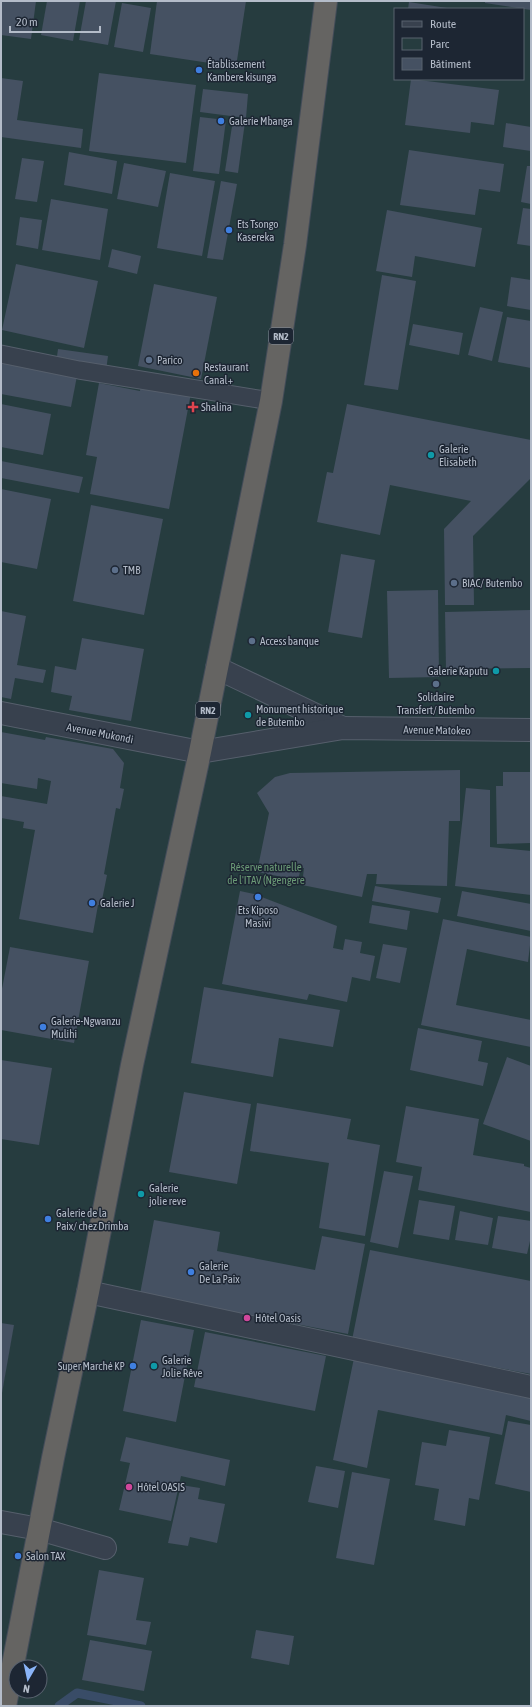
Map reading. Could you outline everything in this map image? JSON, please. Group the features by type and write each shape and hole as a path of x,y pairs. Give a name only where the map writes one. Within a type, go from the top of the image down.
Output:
{"highway":[{"name":"RN2","path":"5,1706 132,1065 200,752 271,401 295,246 326,1"}],"street":[{"path":"217,668 343,728"},
{"name":"Avenue Mukondi","path":"1,713 200,752"},
{"path":"200,752 343,728"},
{"name":"Avenue Matokeo","path":"343,728 531,730"},
{"path":"88,1292 230,1324 531,1387"},
{"path":"1,1522 39,1529 105,1548"}],"lane":[{"path":"1,354 79,370 271,401"}],"green space":[{"name":"Réserve naturelle de l'ITAV (Ngengere","path":"1,1 531,1 531,1706 1,1706"}],"building":[{"path":"1,1 36,1 31,39 1,35"},
{"path":"47,1 80,1 73,41 41,35"},
{"path":"86,1 116,1 108,45 79,40"},
{"path":"157,1 246,1 236,67 150,54"},
{"path":"485,1 531,1 531,10 524,8 485,3"},
{"path":"409,2 447,8 408,8"},
{"path":"122,3 151,8 143,52 114,47"},
{"path":"99,73 196,85 186,163 89,151"},
{"path":"1,78 23,81 17,120 83,129 81,148 1,137"},
{"path":"411,80 499,90 494,125 471,122 470,133 405,125"},
{"path":"203,89 248,94 246,118 200,112"},
{"path":"200,117 226,120 219,174 193,171"},
{"path":"233,120 245,122 238,173 225,171"},
{"path":"506,123 531,127 531,151 503,147"},
{"path":"409,150 504,164 500,192 479,189 475,215 400,205"},
{"path":"69,152 117,161 112,194 64,185"},
{"path":"22,158 44,161 37,202 15,199"},
{"path":"124,163 166,171 158,207 117,199"},
{"path":"527,166 531,166 531,204 521,202"},
{"path":"170,173 215,181 202,256 157,248"},
{"path":"221,181 237,184 223,260 207,258"},
{"path":"51,199 108,209 100,260 42,250"},
{"path":"523,208 531,209 531,246 517,244"},
{"path":"387,210 482,228 475,267 415,256 412,277 376,271"},
{"path":"20,217 42,220 38,249 16,245"},
{"path":"112,249 141,256 137,274 108,267"},
{"path":"16,264 98,281 84,348 2,330"},
{"path":"382,275 416,281 398,390 364,385"},
{"path":"511,277 531,280 531,310 507,306"},
{"path":"154,284 217,297 201,379 138,366"},
{"path":"480,307 503,312 492,361 468,355"},
{"path":"507,317 531,321 531,368 498,362"},
{"path":"413,324 463,333 459,355 409,345"},
{"path":"58,349 108,356 106,371 56,364"},
{"path":"1,362 77,376 71,407 1,394"},
{"path":"99,383 140,391 141,383 191,393 169,509 90,494 97,457 86,455"},
{"path":"1,404 51,414 43,455 1,447"},
{"path":"347,404 531,440 531,478 473,536 474,605 445,605 444,529 471,501 390,485 380,535 317,522 327,472 333,473"},
{"path":"1,461 83,477 79,493 1,478"},
{"path":"1,489 51,499 37,569 1,562"},
{"path":"91,505 163,519 144,615 73,601"},
{"path":"341,554 375,560 362,638 328,632"},
{"path":"438,590 439,677 389,678 387,591"},
{"path":"531,610 531,668 446,669 445,612"},
{"path":"1,611 26,616 17,665 46,670 43,683 15,678 11,699 1,697"},
{"path":"82,638 144,649 131,721 69,710 72,696 51,692 55,666 76,670"},
{"path":"1,732 45,740 46,737 113,749 124,763 120,788 124,789 120,809 116,808 104,874 107,875 101,905 98,905 93,933 19,919 35,830 23,828 24,822 1,818 1,796 47,804 51,781 38,778 37,789 1,783"},
{"path":"460,770 460,821 449,821 447,886 376,884 377,874 367,874 362,897 302,885 304,868 301,868 298,880 257,872 269,813 257,793 275,777 290,773"},
{"path":"503,772 531,772 531,843 497,844 496,786 503,786"},
{"path":"466,788 490,790 490,847 531,851 531,895 455,886"},
{"path":"375,886 441,898 438,913 372,901"},
{"path":"240,891 254,894 337,926 333,948 343,950 345,939 362,942 360,953 375,956 370,981 352,977 347,1002 309,994 307,1000 222,984"},
{"path":"462,891 531,904 531,931 457,916"},
{"path":"372,905 410,911 407,930 369,923"},
{"path":"443,919 531,937 528,962 467,949 456,1005 531,1020 531,1047 421,1025"},
{"path":"383,944 407,948 400,983 376,978"},
{"path":"10,947 89,961 74,1043 1,1030 1,994"},
{"path":"204,987 340,1010 333,1047 279,1038 273,1077 191,1063"},
{"path":"418,1028 482,1041 478,1061 488,1063 483,1086 410,1070"},
{"path":"507,1057 531,1066 531,1141 483,1124"},
{"path":"1,1060 52,1068 39,1145 1,1139"},
{"path":"184,1092 251,1104 237,1184 169,1172"},
{"path":"257,1103 351,1119 347,1139 380,1145 365,1236 319,1228 329,1163 250,1151"},
{"path":"406,1106 479,1119 473,1155 524,1164 524,1166 531,1168 531,1212 418,1190 422,1167 396,1162"},
{"path":"384,1171 413,1176 398,1248 370,1242"},
{"path":"419,1200 455,1206 449,1240 413,1234"},
{"path":"460,1211 493,1218 488,1245 455,1240"},
{"path":"498,1216 531,1221 531,1237 527,1254 492,1248"},
{"path":"154,1220 220,1232 217,1251 315,1270 322,1236 365,1244 348,1334 140,1294"},
{"path":"370,1250 531,1281 531,1374 352,1340"},
{"path":"141,1320 194,1330 176,1422 123,1411"},
{"path":"1,1323 14,1325 2,1393 1,1393"},
{"path":"205,1332 326,1356 315,1411 194,1387"},
{"path":"354,1358 531,1395 531,1421 506,1415 502,1435 378,1410 367,1468 333,1460"},
{"path":"508,1421 531,1425 531,1492 495,1484"},
{"path":"449,1430 490,1437 479,1500 469,1498 465,1526 434,1520 439,1489 415,1485 422,1442 446,1446"},
{"path":"126,1437 230,1460 225,1486 181,1476 171,1521 119,1510 130,1463 120,1461"},
{"path":"316,1466 345,1471 338,1508 308,1502"},
{"path":"352,1472 390,1479 374,1565 336,1558"},
{"path":"181,1485 200,1488 198,1499 225,1504 217,1543 190,1537 188,1546 168,1543"},
{"path":"99,1570 144,1578 136,1620 151,1622 146,1645 87,1635"},
{"path":"256,1630 294,1636 289,1665 251,1658"},
{"path":"90,1640 152,1651 144,1691 82,1680"}],"waterway":[{"path":"59,1706 77,1693 141,1706"}],"place":[{"name":"Établissement Kambere kisunga","path":"199,70"},
{"name":"Galerie Mbanga","path":"221,121"},
{"name":"Ets Tsongo Kasereka","path":"229,230"},
{"name":"Parico","path":"149,360"},
{"name":"Restaurant Canal+","path":"196,373"},
{"name":"Shalina","path":"193,407"},
{"name":"Galerie Elisabeth","path":"431,455"},
{"name":"TMB","path":"115,570"},
{"name":"BIAC/ Butembo","path":"454,583"},
{"name":"Access banque","path":"252,641"},
{"name":"Galerie Kaputu","path":"496,671"},
{"name":"Solidaire Transfert/ Butembo","path":"436,684"},
{"name":"Monument historique de Butembo","path":"248,715"},
{"name":"Ets Kiposo Masivi","path":"258,897"},
{"name":"Galerie J","path":"92,903"},
{"name":"Galerie-Ngwanzu Mulihi","path":"43,1027"},
{"name":"Galerie jolie reve","path":"141,1194"},
{"name":"Galerie de la Paix/ chez Drimba","path":"48,1219"},
{"name":"Galerie De La Paix","path":"191,1272"},
{"name":"Hôtel Oasis","path":"247,1318"},
{"name":"Super Marché KP","path":"133,1366"},
{"name":"Galerie Jolie Rêve","path":"154,1366"},
{"name":"Hôtel OASIS","path":"129,1487"},
{"name":"Salon TAX","path":"18,1556"}]}
